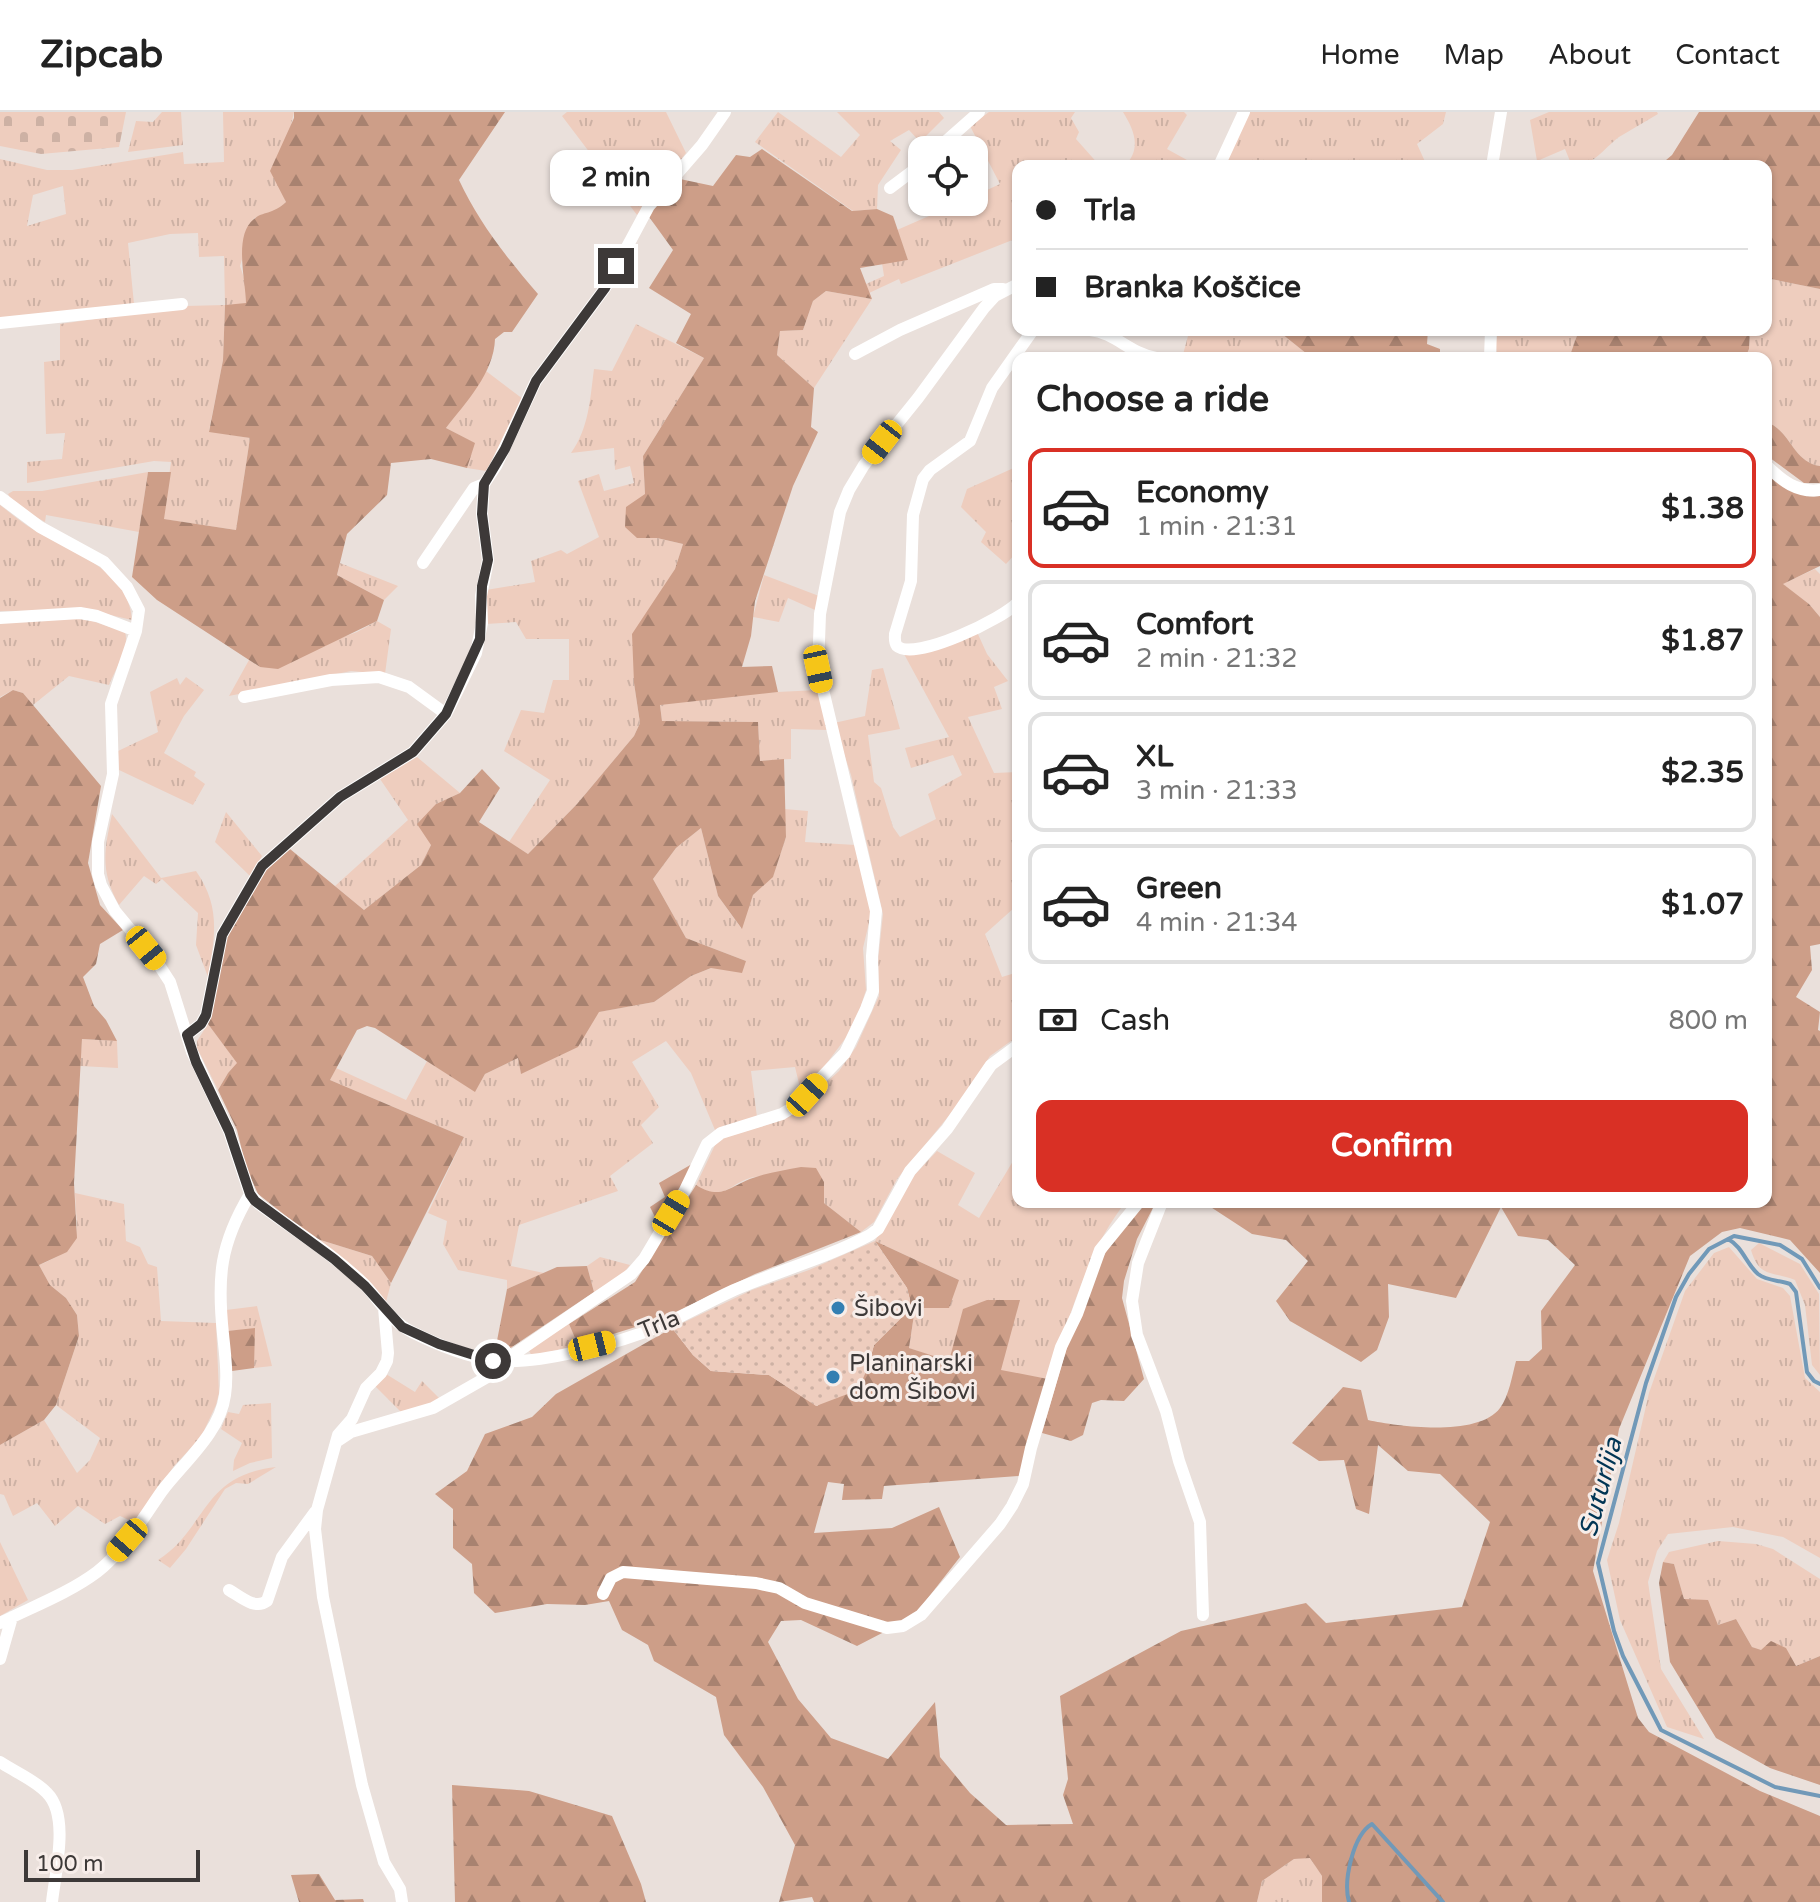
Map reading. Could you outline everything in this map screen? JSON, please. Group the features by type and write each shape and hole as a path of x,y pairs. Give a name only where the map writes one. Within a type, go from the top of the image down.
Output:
{"street":[{"path":"187,1035 201,1024 206,1015 222,935 262,866 340,797 413,752 446,714 480,639 482,586 488,560 482,514 484,484 505,449 536,381 605,288 641,219 725,112"},
{"path":"952,136 979,112"},
{"path":"1222,160 1244,112"},
{"path":"1493,160 1501,112"},
{"path":"890,188 908,174"},
{"path":"855,354 900,330 994,289 1012,287"},
{"path":"336,1442 351,1432 433,1408 496,1372 504,1361 631,1274 644,1259 685,1190 707,1144 721,1133 782,1114 793,1107 845,1053 856,1035 873,991 876,911 818,669 820,614 831,549 844,502 864,465 984,308 1012,287"},
{"path":"0,323 182,304"},
{"path":"1111,336 1135,352"},
{"path":"1012,360 992,388 970,441 930,470 923,479 913,515 911,581 895,643 904,648 929,646 978,628 1012,610"},
{"path":"1772,470 1803,491 1820,490"},
{"path":"423,563 474,488 484,484"},
{"path":"0,497 40,527 91,553 110,568 134,597 139,610 136,631 111,704 113,774 96,862 107,899 170,982 196,1062 229,1131 250,1194 232,1224 221,1260 220,1299 226,1384 223,1405 217,1418 204,1441 140,1525 100,1569 85,1580 6,1620 0,1659"},
{"path":"0,618 80,613 136,631"},
{"path":"244,697 331,680 379,677 409,687 446,714"},
{"name":"Trla","path":"250,1194 365,1286 402,1327 481,1358 522,1361 570,1352 662,1325 737,1289 870,1235 878,1229 910,1171 947,1129 991,1065 1012,1049"},
{"path":"603,1594 611,1578 623,1572 756,1583 779,1588 805,1603 887,1628 903,1626 921,1615 1012,1506 1023,1484 1061,1347 1077,1314 1100,1250 1134,1208"},
{"path":"1160,1208 1138,1263 1132,1301 1137,1335 1166,1411 1200,1522 1203,1615"},
{"path":"384,1308 387,1361 381,1373 366,1388 352,1419 338,1435 317,1510 315,1529 323,1597 362,1785 384,1862 400,1889 402,1902"},
{"path":"229,1590 255,1604 267,1601 282,1557 317,1510"},
{"path":"0,1762 48,1794 57,1807 60,1826 52,1902"}],"green space":[{"path":"0,112 126,112 119,147 41,154 0,146"},
{"path":"162,112 181,112 183,145 128,152 136,121 153,122"},
{"path":"223,112 294,112 278,182 286,202 275,212 254,218 240,266 246,284 246,304 225,305 224,256 199,257 198,233 170,234 128,243 134,304 0,319 0,159 47,170 72,170 183,152 184,164 224,162","holes":["63,186 66,214 27,226 33,195"]},
{"path":"294,112 505,112 459,180 494,240 538,294 512,332 504,332 495,339 490,364 484,375 446,428 475,443 467,468 431,459 391,463 387,495 347,534 337,575 384,600 377,621 278,669 260,667 157,600 132,577 148,472 171,472 164,519 236,530 250,438 209,432 223,360 225,305 246,303 242,247 248,226 257,217 286,202 270,171"},
{"path":"567,112 666,112 686,153 637,215 562,116"},
{"path":"778,112 841,157 860,135 837,112 939,112 944,118 926,136 914,136 909,130 890,141 901,150 878,185 877,209 853,211 755,142"},
{"path":"989,112 1075,112 1071,118 1079,132 1076,139 1095,160 1012,160 1012,240 901,284 899,279 869,293 866,284 884,276 882,263 908,260 897,230 929,216 988,216 988,190 1000,184 988,161 988,136 975,136 970,126"},
{"path":"1123,112 1184,112 1187,115 1167,149 1187,160 1129,160 1135,146"},
{"path":"1250,112 1446,112 1443,124 1417,144 1424,160 1226,160"},
{"path":"1549,112 1658,114 1619,137 1592,160 1570,160 1565,149 1537,160 1530,120"},
{"path":"1699,112 1820,112 1820,289 1772,279 1772,160 1666,160"},
{"path":"762,149 852,211 877,209 893,216 908,260 860,268 872,299 826,291 813,301 803,330 780,331 777,355 814,388 811,427 818,432 793,486 755,601 751,636 742,667 772,666 778,692 660,705 662,721 758,722 760,761 784,759 786,837 773,877 753,895 742,929 718,896 701,828 676,848 653,879 686,938 746,961 742,973 711,968 691,976 654,1002 599,1012 578,1047 521,1074 518,1058 485,1074 475,1092 375,1028 367,1026 357,1030 330,1080 464,1137 391,1283 372,1256 314,1238 258,1194 246,1167 237,1130 218,1090 237,1063 208,1024 224,945 262,874 290,849 364,910 421,865 431,845 417,824 436,804 460,793 482,769 500,788 479,822 528,854 577,804 634,736 640,723 632,634 675,569 683,544 657,538 637,538 625,527 626,507 645,494 643,456 704,358 676,343 691,314 649,288 673,250 647,214 680,179 713,186 736,155 750,157"},
{"path":"1772,279 1820,289 1820,466 1803,459 1772,425 1772,352 1748,352 1750,336 1772,336"},
{"path":"826,291 872,299 814,388 777,355 780,331 803,330 813,301"},
{"path":"225,305 223,360 209,431 250,438 236,530 163,519 171,462 154,461 27,483 27,462 62,459 65,433 46,434 44,362 60,360 60,324 185,306"},
{"path":"636,324 704,358 643,456 645,494 637,538 657,538 683,544 675,569 657,599 634,683 640,723 634,736 577,804 528,854 509,842 550,780 504,751 521,710 544,713 553,680 569,680 569,639 526,639 516,622 486,624 486,590 535,582 531,561 561,550 567,554 599,537 578,481 599,474 604,491 634,483 630,466 615,470 614,448 571,453 585,423 594,369 612,371"},
{"path":"1188,336 1284,336 1304,352 1184,352"},
{"path":"1284,336 1428,336 1427,344 1440,349 1440,352 1304,352"},
{"path":"1495,336 1577,336 1571,352 1497,352"},
{"path":"1577,336 1750,336 1748,352 1571,352"},
{"path":"486,371 523,399 486,471 467,468 474,443 446,428"},
{"path":"1772,425 1803,459 1820,466 1820,483 1804,483 1772,459"},
{"path":"1012,469 1012,558 1006,564 981,542 986,532 961,507 967,489"},
{"path":"148,472 139,532 46,515 45,522 14,505 8,494 13,491 42,491"},
{"path":"1772,477 1797,493 1820,496 1820,566 1783,584 1820,617 1820,944 1810,946 1812,970 1796,997 1820,1012 1820,1273 1790,1240 1740,1228 1722,1232 1690,1256 1619,1429 1593,1571 1638,1718 1649,1732 1760,1791 1820,1816 1820,1902 1322,1902 1322,1876 1310,1858 1294,1859 1262,1881 1257,1902 814,1902 812,1897 779,1902 795,1845 763,1787 724,1735 716,1697 654,1661 648,1645 622,1630 609,1601 585,1605 547,1604 495,1613 474,1593 472,1564 453,1548 453,1509 435,1494 467,1471 485,1434 532,1417 556,1394 672,1328 693,1355 711,1371 769,1375 817,1406 868,1367 874,1345 909,1310 907,1288 875,1241 959,1280 949,1308 915,1308 909,1348 949,1361 963,1309 987,1300 1020,1300 1001,1370 1048,1379 1019,1476 884,1486 882,1499 842,1500 844,1484 828,1482 814,1533 892,1528 939,1507 960,1557 913,1617 857,1646 801,1620 781,1621 768,1642 798,1699 831,1738 888,1759 935,1702 940,1757 970,1793 1006,1825 1073,1824 1063,1795 1068,1779 1060,1696 1181,1631 1306,1603 1326,1623 1462,1607 1490,1522 1440,1474 1408,1471 1378,1445 1369,1514 1356,1509 1344,1460 1319,1461 1292,1443 1343,1387 1361,1390 1368,1420 1399,1425 1438,1428 1475,1423 1490,1417 1500,1408 1506,1398 1516,1361 1529,1361 1542,1349 1541,1311 1575,1265 1548,1240 1518,1236 1502,1208 1772,1208"},
{"path":"0,505 31,528 97,565 110,576 129,603 132,620 89,610 0,611"},
{"path":"340,563 398,586 384,600 337,575"},
{"path":"1815,569 1820,574 1820,617 1809,604 1782,584"},
{"path":"764,575 819,596 815,610 788,598 779,622 753,617"},
{"path":"89,620 125,632 124,651 109,685 69,676 33,705 23,693 13,690 0,697 0,622"},
{"path":"377,621 391,629 385,674 351,671 229,696 249,660 260,667 357,632"},
{"path":"977,632 987,654 1008,681 994,687 1002,709 968,717 994,773 1012,772 1012,910 985,934 1002,977 1012,974 1012,1040 990,1056 956,1107 897,1179 874,1222 861,1232 824,1203 824,1182 761,1176 721,1192 706,1190 696,1185 716,1143 725,1137 790,1116 839,1071 856,1047 879,996 878,961 883,914 851,775 834,723 865,716 872,670 883,668 900,729 868,735 874,782 881,788 893,827 900,837 936,819 928,794 962,775 953,755 911,768 905,748 949,737 904,654 942,648"},
{"path":"186,677 204,690 184,716 164,753 196,772 194,776 205,784 193,805 119,770 118,751 158,732 150,692 177,678 180,685"},
{"path":"13,690 23,693 101,786 88,863 100,905 123,930 100,944 96,964 83,977 94,1006 117,1041 82,1039 74,1183 77,1238 67,1252 39,1265 50,1285 66,1298 77,1315 79,1336 56,1405 44,1420 0,1445 0,698"},
{"path":"818,690 827,730 791,729 791,759 760,761 758,722 662,721 660,704"},
{"path":"417,757 460,793 436,804 431,845 421,865 364,910 335,886 408,820 380,779"},
{"path":"784,809 808,811 805,842 856,845 872,910 863,948 866,990 854,1027 802,1096 795,1067 751,1071 757,1117 715,1130 691,1073 666,1041 632,1062 659,1107 641,1125 653,1143 610,1176 618,1191 519,1225 511,1266 544,1273 507,1289 507,1280 458,1270 443,1244 447,1221 428,1213 464,1137 330,1080 336,1068 406,1100 427,1061 475,1091 485,1074 518,1058 521,1073 577,1047 598,1012 654,1002 691,976 711,968 746,961 686,938 653,879 676,848 701,828 718,896 741,928 753,895 773,876 786,837"},
{"path":"226,812 262,856 250,876 215,842"},
{"path":"112,814 161,878 196,871 204,884 214,922 208,977 196,945 198,913 162,879 156,884 144,876 119,905 109,882 105,861"},
{"path":"208,1024 238,1063 218,1090 197,1048 197,1041"},
{"path":"82,1039 117,1041 118,1068 80,1066"},
{"path":"937,1151 975,1173 958,1205 979,1218 1012,1163 1012,1208 1122,1208 1100,1241 1090,1264 1048,1379 1000,1371 1019,1300 949,1362 909,1348 915,1308 959,1280 875,1241 908,1182"},
{"path":"692,1164 684,1188 659,1225 650,1207 665,1197 659,1183"},
{"path":"801,1167 816,1168 824,1182 824,1203 861,1232 755,1274 661,1319 578,1345 569,1324 635,1282 696,1185 720,1192 761,1175"},
{"path":"75,1193 124,1204 126,1241 140,1247 148,1264 157,1267 161,1321 216,1323 219,1393 216,1405 201,1437 174,1466 135,1523 120,1516 105,1524 78,1506 55,1526 37,1503 13,1516 4,1495 0,1494 0,1445 44,1420 77,1473 90,1460 100,1438 56,1405 79,1336 77,1315 66,1298 50,1285 39,1265 64,1252 75,1239"},
{"path":"1138,1208 1153,1208 1137,1239 1122,1298 1144,1379 1124,1401 1101,1400 1092,1403 1083,1435 1071,1441 1042,1433 1081,1306 1122,1226"},
{"path":"1212,1208 1501,1208 1456,1298 1388,1284 1389,1317 1377,1350 1361,1362 1290,1321 1276,1301 1308,1261 1286,1240 1252,1234"},
{"path":"314,1238 372,1256 391,1283 386,1302"},
{"path":"875,1241 907,1288 909,1310 874,1345 858,1390 816,1406 769,1375 711,1371 693,1355 672,1328 752,1290 809,1270"},
{"path":"1759,1243 1800,1264 1819,1294 1820,1375 1812,1365 1805,1305 1795,1280 1767,1272 1758,1265 1751,1250"},
{"path":"1729,1247 1757,1279 1783,1288 1790,1296 1805,1378 1820,1392 1820,1558 1783,1537 1733,1527 1668,1534 1657,1551 1648,1582 1661,1669 1704,1739 1667,1727 1620,1620 1607,1560 1619,1523 1649,1393 1685,1291 1714,1253"},
{"path":"600,1257 630,1265 622,1275 594,1292 587,1266"},
{"path":"587,1266 594,1292 509,1349 495,1351 507,1289 557,1267"},
{"path":"257,1306 272,1366 254,1368 254,1329 227,1331 226,1310"},
{"path":"569,1324 578,1345 532,1356 528,1349"},
{"path":"255,1328 254,1368 232,1371 227,1331"},
{"path":"386,1374 415,1392 422,1381 440,1399 401,1412 374,1385"},
{"path":"271,1403 272,1458 233,1471 234,1460 242,1443 221,1429 228,1412 239,1414 243,1405"},
{"path":"276,1467 248,1484 236,1483 225,1489 170,1568 158,1560 187,1534 219,1492 251,1472"},
{"path":"1718,1541 1756,1544 1773,1549 1820,1579 1820,1656 1796,1666 1752,1647 1736,1619 1718,1625 1714,1617 1684,1599 1674,1564 1663,1562 1669,1552"},
{"path":"0,1542 28,1600 0,1616"},
{"path":"1663,1562 1674,1564 1684,1599 1708,1600 1718,1625 1736,1619 1752,1647 1761,1650 1771,1641 1786,1648 1796,1666 1820,1656 1820,1785 1770,1768 1716,1738 1670,1662 1659,1583"},
{"path":"452,1785 529,1791 612,1816 646,1902 455,1902"},
{"path":"1310,1857 1322,1876 1322,1902 1257,1902 1262,1881 1294,1859"},
{"path":"319,1874 335,1900 363,1899 364,1902 299,1902 291,1875"}],"waterway":[{"name":"Suturlija","path":"1820,1288 1802,1259 1780,1245 1734,1236 1709,1249 1676,1297 1646,1383 1598,1563 1623,1656 1661,1730 1775,1787 1820,1796"},
{"name":"Suturlija","path":"1728,1239 1758,1274 1790,1284 1796,1292 1807,1372 1820,1384"},
{"name":"Suturlija","path":"1349,1902 1347,1882 1351,1859 1360,1838 1372,1824 1443,1902"}],"place":[{"name":"Šibovi","path":"838,1308"},
{"name":"Planinarski dom Šibovi","path":"833,1377"}],"route":[{"path":"493,1361 439,1344 402,1327 365,1286 334,1259 255,1201 229,1131 196,1062 187,1035 195,1031 206,1015 219,942 262,866 340,797 413,752 446,714 480,639 482,586 488,560 482,514 484,484 505,449 536,381 605,288 616,266"}]}
